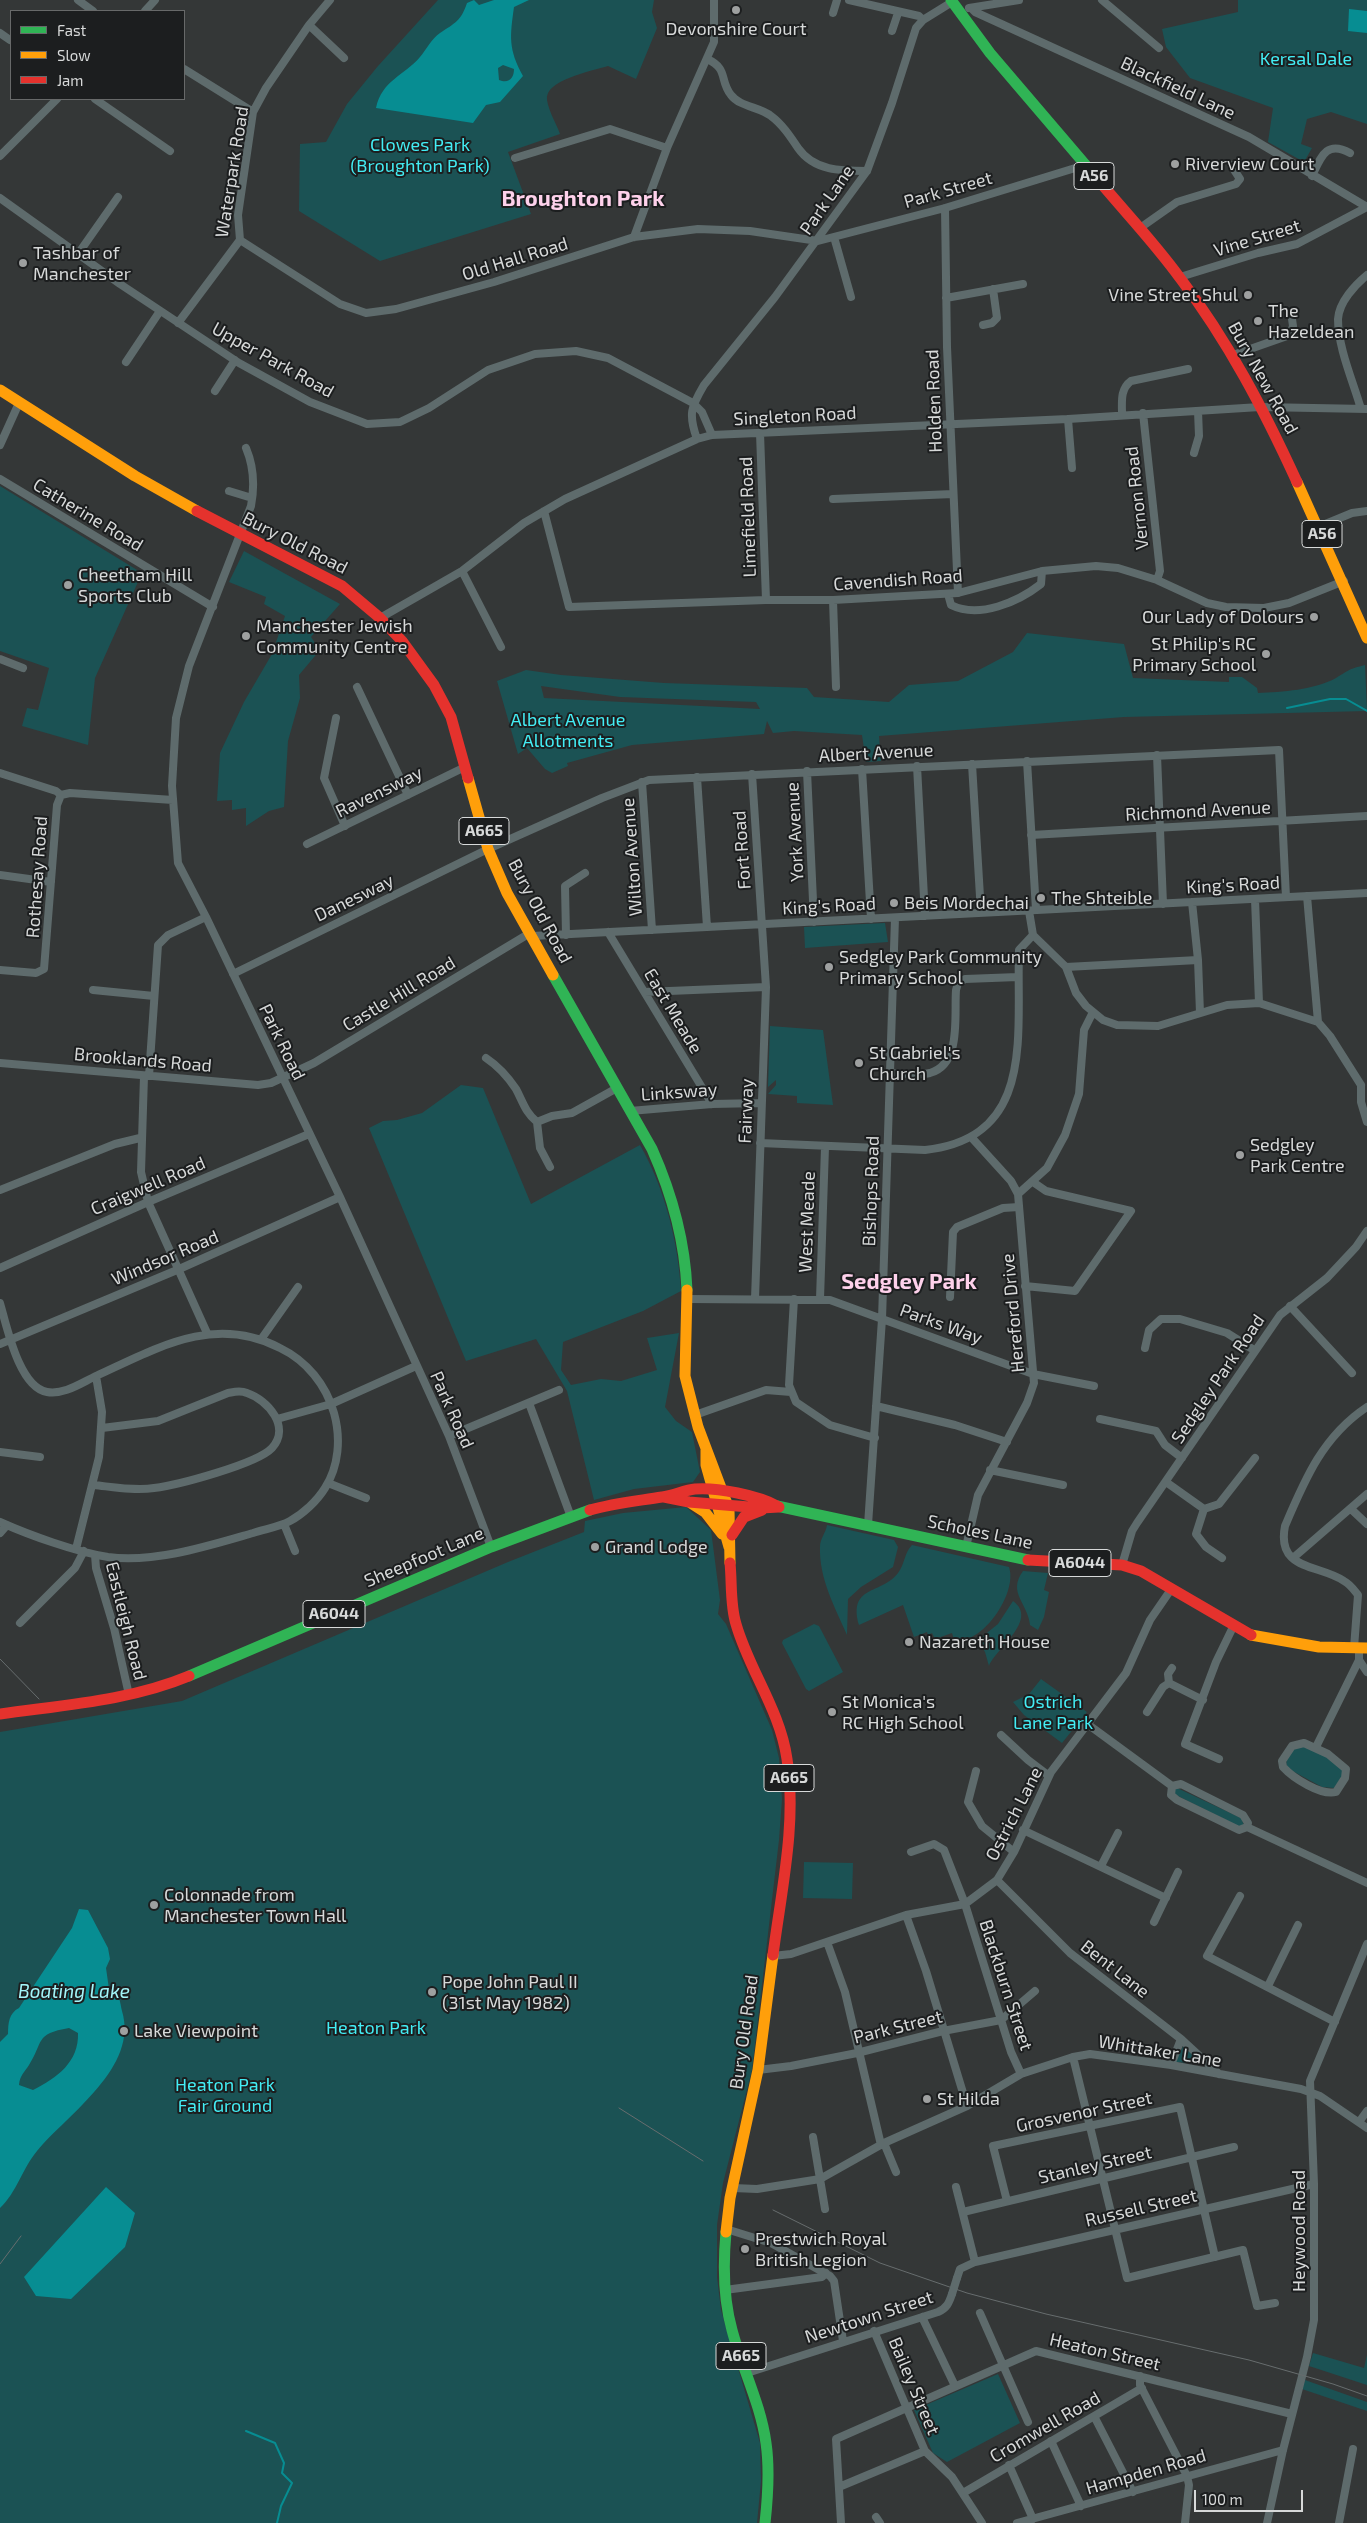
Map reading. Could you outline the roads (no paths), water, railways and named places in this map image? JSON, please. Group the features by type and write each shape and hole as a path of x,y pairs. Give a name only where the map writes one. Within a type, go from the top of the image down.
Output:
{"main road":[{"name":"Bury New Road","path":"952,1 959,13 1180,277 1233,354 1274,432 1344,581 1367,638"},
{"name":"Bury Old Road","path":"0,390 136,476 240,535 342,586 380,618 402,641 434,685 451,717 488,849 507,893 652,1149 666,1182 685,1267 687,1299 684,1363 687,1389 706,1450 706,1465 719,1497 728,1540 735,1622 742,1644 777,1718 789,1776 789,1830 758,2070 733,2188 726,2229 723,2265 724,2290 732,2330 760,2418 768,2456 769,2492 765,2523"},
{"name":"Sheepfoot Lane","path":"0,1714 129,1695 160,1688 491,1547 571,1517 624,1501 675,1494 719,1497"},
{"name":"Sheepfoot Lane","path":"664,1497 691,1503 719,1497"},
{"name":"Scholes Lane","path":"719,1497 766,1510 778,1507"},
{"name":"Scholes Lane","path":"719,1497 768,1501 778,1507 1032,1562 1122,1565 1141,1571 1172,1588 1233,1628 1248,1635 1319,1648 1360,1652"},
{"path":"691,1503 705,1512 728,1540 744,1517 766,1510"}],"street":[{"path":"78,0 92,10"},
{"path":"146,10 155,0"},
{"name":"Waterpark Road","path":"178,323 240,240 238,214 253,112 266,88 309,25 330,0"},
{"path":"634,237 667,148 707,59 715,35 714,0"},
{"path":"833,13 837,0"},
{"path":"849,0 898,13 919,16 923,20 952,1"},
{"path":"959,13 971,8 1019,0"},
{"path":"1102,0 1159,48"},
{"name":"Blackfield Lane","path":"971,8 975,12 1249,137 1367,207"},
{"path":"892,31 898,13"},
{"name":"Park Lane","path":"693,403 704,385 818,241 867,171 916,28 923,20"},
{"path":"309,25 344,58"},
{"path":"0,33 10,40"},
{"path":"707,59 720,67 730,95 738,101 769,114 779,122 810,161 835,170 867,171"},
{"path":"185,70 253,112"},
{"path":"0,156 56,100"},
{"path":"96,100 170,151"},
{"path":"515,158 610,128 667,148"},
{"path":"1312,176 1323,154 1328,150 1340,148 1350,153"},
{"name":"Park Street","path":"818,241 945,208 1085,165"},
{"path":"1140,228 1177,202 1227,188 1240,181 1239,176 1231,165"},
{"path":"78,254 118,197"},
{"name":"Upper Park Road","path":"0,198 160,311 236,360 310,402 368,424 400,422 429,408 488,370 534,354 576,352 608,358 693,403 702,412 712,435"},
{"name":"Vine Street","path":"1180,277 1258,253 1297,244 1367,207"},
{"name":"Holden Road","path":"945,208 950,424 958,593"},
{"name":"Old Hall Road","path":"240,240 340,304 366,313 396,309 494,282 634,237 698,229 750,231 818,241"},
{"path":"834,237 851,297"},
{"path":"1364,409 1341,341 1338,317 1347,296 1367,275"},
{"path":"946,298 1023,284"},
{"path":"984,325 992,323 997,318 992,289"},
{"path":"126,362 160,311"},
{"path":"1233,354 1290,335 1294,326 1292,320"},
{"path":"215,391 236,360"},
{"path":"1122,414 1122,393 1124,386 1131,381 1188,369"},
{"path":"0,444 19,403"},
{"path":"693,403 690,420 697,439"},
{"name":"Singleton Road","path":"380,618 462,571 524,523 565,499 697,439 712,435 1068,419 1122,414 1260,407 1364,409"},
{"path":"1194,454 1199,436 1198,411"},
{"name":"Vernon Road","path":"1143,413 1160,571 1157,580"},
{"path":"1068,419 1072,468"},
{"name":"Limefield Road","path":"760,433 766,600"},
{"name":"Park Road","path":"246,448 252,464 252,498 181,692 173,753 173,800 178,863 206,917 340,1197 449,1436 491,1547"},
{"name":"Catherine Road","path":"0,478 213,607"},
{"path":"229,492 252,498"},
{"path":"833,499 953,494"},
{"name":"Cavendish Road","path":"544,511 569,607 766,600 833,600 948,594 1042,571 1096,566 1118,568 1157,580 1207,603 1226,607 1264,608 1289,603 1344,581"},
{"path":"1318,527 1352,513 1367,511"},
{"path":"462,571 501,647"},
{"path":"948,594 951,605 961,610 976,612 1029,594 1041,584 1042,571"},
{"path":"833,600 836,687"},
{"path":"0,659 23,668"},
{"path":"357,688 408,795"},
{"path":"336,718 324,778 345,826"},
{"name":"Albert Avenue","path":"488,849 642,782 807,771 1279,750 1283,821"},
{"path":"1157,755 1163,904"},
{"path":"1026,761 1031,835 1033,935 1066,967 1076,993 1093,1012 1103,1020 1117,1025 1158,1026 1227,1005 1259,1003 1318,1022 1364,1084 1361,1102 1367,1122"},
{"path":"972,764 981,913"},
{"path":"917,766 925,916"},
{"name":"Ravensway","path":"307,844 465,767"},
{"path":"862,769 871,919"},
{"name":"York Avenue","path":"807,771 814,922"},
{"path":"0,773 56,791 61,795 70,793 173,800"},
{"name":"Fort Road","path":"752,774 762,924"},
{"path":"696,777 707,927"},
{"name":"Wilton Avenue","path":"642,782 652,930"},
{"name":"Rothesay Road","path":"0,970 36,973 44,969 57,805 61,795"},
{"name":"Richmond Avenue","path":"1031,835 1367,816"},
{"path":"1283,821 1286,897"},
{"name":"Danesway","path":"233,974 488,849"},
{"path":"566,935 565,886 585,873"},
{"path":"0,875 51,882"},
{"name":"King's Road","path":"531,935 566,935 1367,893"},
{"path":"1307,896 1318,1022"},
{"path":"1255,899 1259,1003"},
{"path":"1192,902 1198,960 1200,1013"},
{"path":"206,917 160,942 156,950 154,996 140,1138 140,1172 148,1202 207,1333"},
{"name":"Bishops Road","path":"868,1525 882,1318 895,918"},
{"name":"Fairway","path":"755,1299 766,987 762,924"},
{"name":"East Meade","path":"608,932 712,1104"},
{"name":"Castle Hill Road","path":"283,1078 314,1063 531,935"},
{"path":"760,1143 925,1150 949,1147 972,1138 985,1128 1006,1101 1014,1076 1020,1000 1018,977 1019,950 1033,935"},
{"path":"1066,967 1198,960"},
{"path":"890,1073 928,1073 942,1068 952,1049 958,982 965,979 1018,977"},
{"path":"644,992 766,987"},
{"path":"93,990 154,996"},
{"path":"1018,1194 1047,1168 1065,1135 1079,1094 1084,1030 1093,1012"},
{"path":"486,1058 497,1065 509,1080 528,1115 538,1122"},
{"name":"Brooklands Road","path":"0,1063 258,1085 271,1084 283,1078"},
{"path":"538,1122 552,1116 572,1113 617,1088"},
{"name":"Linksway","path":"630,1111 712,1104 761,1103"},
{"path":"538,1122 540,1148 550,1166"},
{"name":"Craigwell Road","path":"0,1268 148,1202 309,1134"},
{"path":"0,1190 114,1144 140,1138"},
{"name":"Hereford Drive","path":"966,1547 978,1495 1032,1392 1033,1374 1018,1194 1012,1181 972,1138"},
{"name":"West Meade","path":"820,1299 825,1147"},
{"path":"1025,1286 1075,1291 1131,1210 1046,1190 1033,1182"},
{"name":"Windsor Road","path":"0,1344 177,1270 340,1197"},
{"path":"950,1297 952,1232 958,1226 1003,1208 1019,1207"},
{"name":"Sedgley Park Road","path":"1122,1565 1132,1531 1254,1350 1280,1315 1327,1278 1356,1247 1367,1231"},
{"path":"262,1338 298,1287"},
{"name":"Parks Way","path":"687,1299 820,1299 840,1303 1033,1374 1094,1386"},
{"path":"794,1300 789,1385 796,1402 830,1425 875,1438"},
{"path":"0,1303 11,1340 26,1379 46,1392 67,1390 174,1342 207,1333 234,1334 262,1338 294,1354 316,1375 331,1404 338,1429 338,1455 328,1484 318,1498 292,1520 284,1524 224,1541 167,1554 127,1557 95,1554 80,1550 4,1524 0,1533"},
{"path":"1290,1306 1352,1373"},
{"path":"1145,1348 1149,1330 1161,1319 1180,1319 1228,1332 1254,1350"},
{"path":"277,1419 331,1404 416,1366"},
{"path":"20,1623 75,1568 94,1484 102,1428 102,1412 96,1376"},
{"path":"449,1436 559,1390"},
{"path":"695,1415 766,1390 791,1392"},
{"path":"94,1484 126,1488 154,1488 224,1469 264,1455 272,1448 279,1436 277,1419 264,1402 239,1391 228,1393 158,1421 102,1428"},
{"path":"529,1403 571,1517"},
{"path":"876,1406 955,1425 1007,1442"},
{"path":"1367,1407 1340,1427 1312,1466 1285,1526 1283,1535 1286,1550 1293,1558 1305,1566 1344,1581 1358,1596 1360,1652 1367,1672"},
{"path":"1100,1419 1156,1431 1165,1445 1182,1458"},
{"path":"0,1452 40,1457"},
{"path":"1222,1558 1206,1547 1196,1534 1204,1510 1219,1504 1256,1458"},
{"path":"990,1470 1063,1486"},
{"path":"1166,1482 1204,1510"},
{"path":"328,1484 366,1498"},
{"path":"1293,1558 1367,1494"},
{"path":"1351,1508 1367,1524"},
{"path":"284,1524 295,1551"},
{"name":"Eastleigh Road","path":"95,1554 96,1568 114,1628 129,1695"},
{"name":"Ostrich Lane","path":"773,1956 791,1954 906,1915 964,1904 997,1880 1014,1852 1049,1776 1086,1723 1126,1672 1150,1620 1172,1588"},
{"path":"1219,1759 1185,1744 1216,1662 1233,1628"},
{"path":"1316,1747 1360,1652"},
{"path":"1169,1683 1168,1674 1172,1668"},
{"path":"1169,1683 1203,1700"},
{"path":"1148,1712 1163,1687 1169,1683"},
{"path":"1086,1723 1172,1786 1181,1784 1243,1815 1247,1820 1247,1827"},
{"path":"1001,1735 1049,1776"},
{"path":"1294,1744 1316,1747 1346,1769 1345,1778 1334,1793 1323,1791 1305,1782 1283,1767 1282,1762 1294,1744"},
{"path":"976,1771 968,1802 982,1826 1014,1852"},
{"path":"1172,1786 1171,1795 1177,1800 1239,1830 1247,1827 1367,1883"},
{"path":"1023,1830 1166,1898"},
{"path":"1101,1866 1118,1833"},
{"name":"Blackburn Street","path":"910,1852 934,1844 944,1850 1021,2074"},
{"path":"1154,1922 1178,1872"},
{"name":"Bent Lane","path":"997,1880 1070,1954 1181,2039 1219,2075"},
{"path":"1240,1896 1207,1956 1335,2022"},
{"path":"906,1915 926,1971 967,2106"},
{"path":"1268,1986 1298,1924"},
{"path":"827,1942 844,1992 857,2053 870,2093 882,2144 896,2172"},
{"name":"Heywood Road","path":"1267,2523 1283,2450 1307,2357 1314,2320 1314,2184 1310,2094 1312,2075 1367,1944"},
{"name":"Park Street","path":"758,2070 791,2066 857,2053 943,2031 1001,2020 1035,1991"},
{"path":"1171,2065 1181,2039"},
{"name":"Whittaker Lane","path":"733,2188 757,2189 820,2179 882,2144 967,2106 1021,2074 1073,2057 1090,2054 1171,2065 1300,2089 1320,2096 1367,2128"},
{"path":"1073,2057 1127,2278 1244,2250 1257,2306 1275,2303"},
{"name":"Grosvenor Street","path":"1007,2201 993,2146 1180,2107 1191,2158"},
{"path":"1359,2122 1367,2111"},
{"path":"813,2137 825,2208"},
{"name":"Stanley Street","path":"963,2212 1234,2147"},
{"path":"1191,2158 1214,2257"},
{"name":"Russell Street","path":"975,2262 1314,2184"},
{"path":"956,2187 975,2262"},
{"path":"726,2229 771,2243 826,2274 834,2281 843,2342"},
{"name":"Newtown Street","path":"747,2374 874,2331 944,2310 952,2294 960,2269 975,2262"},
{"path":"724,2290 822,2277 826,2274"},
{"path":"980,2313 1028,2422"},
{"path":"922,2317 955,2386"},
{"name":"Bailey Street","path":"874,2331 926,2451 952,2477 979,2522"},
{"name":"Heaton Street","path":"839,2487 836,2439 1036,2351 1292,2414"},
{"path":"1140,2376 1142,2388 1189,2485 1185,2523"},
{"name":"Cromwell Road","path":"963,2493 1142,2388"},
{"path":"1094,2416 1133,2492"},
{"path":"1051,2441 1081,2506"},
{"path":"1338,2523 1353,2449"},
{"name":"Hampden Road","path":"1017,2523 1283,2450"},
{"path":"841,2523 839,2487 926,2451"},
{"path":"1009,2465 1033,2519"}],"water":[{"path":"474,0 479,5 494,0 529,0 514,7 512,26 511,42 515,58 523,76 500,102 486,105 473,123 376,108 383,91 388,85 420,57 437,35 457,21 467,3","holes":["503,65 514,69 513,75 508,81 499,80 498,68"]},
{"path":"1349,9 1367,11 1367,33 1348,31"},
{"name":"Boating Lake","path":"79,1909 88,1910 108,1948 110,1959 106,1968 109,1989 118,1996 125,2032 120,2051 111,2070 98,2088 37,2151 11,2195 0,2208 0,2042 8,2034 11,2016 19,2008 72,1928","holes":["69,2028 78,2033 75,2052 65,2068 33,2090 19,2085 21,2076 45,2036 58,2030"]},
{"path":"106,2187 135,2213 125,2247 71,2299 36,2296 24,2277"}],"waterway":[{"path":"1287,708 1330,699 1346,699 1367,711"},
{"path":"246,2431 275,2443 284,2463 282,2473 292,2483 281,2506 277,2523"}],"tram line":[{"path":"0,1659 39,1699"},
{"path":"619,2108 703,2161"},
{"path":"773,2210 880,2263 967,2293 1046,2314 1249,2360 1333,2384 1367,2396"},
{"path":"0,2264 21,2236"}],"place":[{"name":"Devonshire Court","path":"736,10"},
{"name":"Riverview Court","path":"1175,164"},
{"name":"Tashbar of Manchester","path":"23,263"},
{"name":"Vine Street Shul","path":"1248,295"},
{"name":"The Hazeldean","path":"1258,321"},
{"name":"Cheetham Hill Sports Club","path":"68,585"},
{"name":"Our Lady of Dolours","path":"1314,617"},
{"name":"Manchester Jewish Community Centre","path":"246,636"},
{"name":"St Philip's RC Primary School","path":"1266,654"},
{"name":"The Shteible","path":"1041,898"},
{"name":"Beis Mordechai","path":"894,903"},
{"name":"Sedgley Park Community Primary School","path":"829,967"},
{"name":"St Gabriel's Church","path":"859,1063"},
{"name":"Sedgley Park Centre","path":"1240,1155"},
{"name":"Grand Lodge","path":"595,1547"},
{"name":"Nazareth House","path":"909,1642"},
{"name":"St Monica's RC High School","path":"832,1712"},
{"name":"Colonnade from Manchester Town Hall","path":"154,1905"},
{"name":"Pope John Paul II (31st May 1982)","path":"432,1992"},
{"name":"Lake Viewpoint","path":"124,2031"},
{"name":"St Hilda","path":"927,2099"},
{"name":"Prestwich Royal British Legion","path":"745,2249"}],"district":[{"name":"Broughton Park","path":"583,199"},
{"name":"Sedgley Park","path":"909,1282"}],"park label":[{"name":"Kersal Dale","path":"1306,59"},
{"name":"Clowes Park (Broughton Park)","path":"420,155"},
{"name":"Albert Avenue Allotments","path":"568,730"},
{"name":"Ostrich Lane Park","path":"1053,1712"},
{"name":"Heaton Park","path":"376,2028"},
{"name":"Heaton Park Fair Ground","path":"225,2095"}]}
